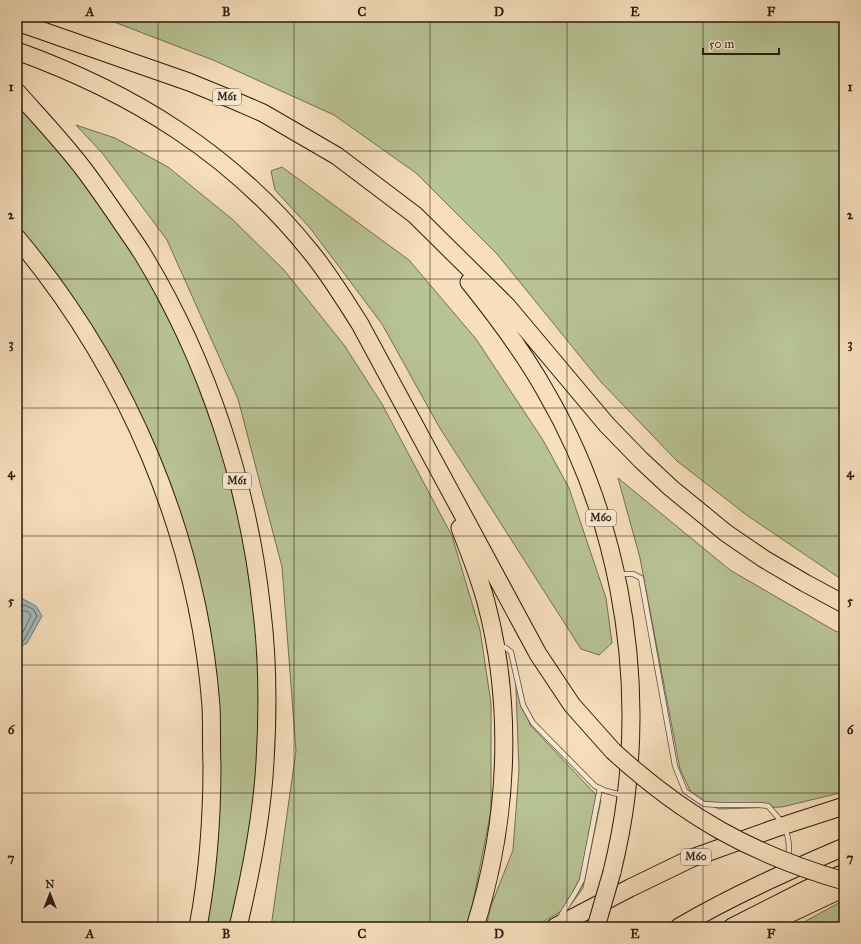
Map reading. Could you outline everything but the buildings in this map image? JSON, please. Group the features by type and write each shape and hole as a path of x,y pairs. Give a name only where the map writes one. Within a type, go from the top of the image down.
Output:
{"highway":[{"name":"M61","path":"17,22 189,82 263,113 337,156 416,215"},
{"path":"17,51 88,79 144,108 195,142 244,182 300,240 336,286 360,324 538,654 572,705 613,751 668,798 721,832 780,860 844,881"},
{"name":"M61","path":"17,92 53,131 85,171 142,253 170,304 210,393 246,512 263,613 267,715 265,763 260,812 250,878 238,927"},
{"name":"M60","path":"416,215 495,314 520,349 548,395 573,444 589,484 599,512 616,574 627,642 630,726 626,796 622,825 612,872 596,927"},
{"path":"416,215 507,306 607,425 641,460 726,533 764,559 844,604"},
{"path":"17,238 72,310 110,372 130,412 152,462 170,511 188,569 204,650 211,707 212,789 210,836 198,927"},
{"path":"435,464 475,567 486,602 495,644 500,684 503,721 503,780 493,862 476,927"},
{"name":"M60","path":"555,927 692,858 844,806"},
{"path":"679,927 736,896 844,847"},
{"path":"732,927 807,889 844,873"},
{"path":"766,927 789,914 844,888"}],"lane":[{"path":"616,574 633,574 641,578 675,766 685,791 704,804 760,804 768,806 785,826 788,837 790,847 784,873"},
{"path":"495,644 506,648 511,652 523,705 533,723 595,786 626,796"},
{"path":"555,927 582,880 600,788"}],"green space":[{"path":"101,17 844,17 844,581 748,516 677,461 601,382 497,254 416,173 334,115 213,60"},
{"path":"17,101 50,134 139,262 188,358 222,453 243,537 256,630 260,715 255,792 244,865 231,927 205,927 217,718 163,467 17,230"},
{"path":"76,125 115,138 168,167 232,219 284,270 344,345 382,404 452,536 480,630 491,703 491,811 468,927 271,927 296,751 282,567 238,399 167,240 103,154"},
{"path":"282,167 409,260 476,339 543,440 569,488 606,598 612,643 599,655 581,649 438,425 382,324 310,228 275,190 271,171"},
{"path":"618,478 730,570 835,631 844,634 844,792 782,807 719,809 693,797 680,769 640,558"},
{"path":"515,663 530,725 601,800 583,888 570,906 534,927 486,927 491,906 513,850 519,770"},
{"path":"844,900 844,922 832,927 795,927"}],"water":[{"path":"23,599 36,606 42,616 27,643 17,649 17,603"}]}
